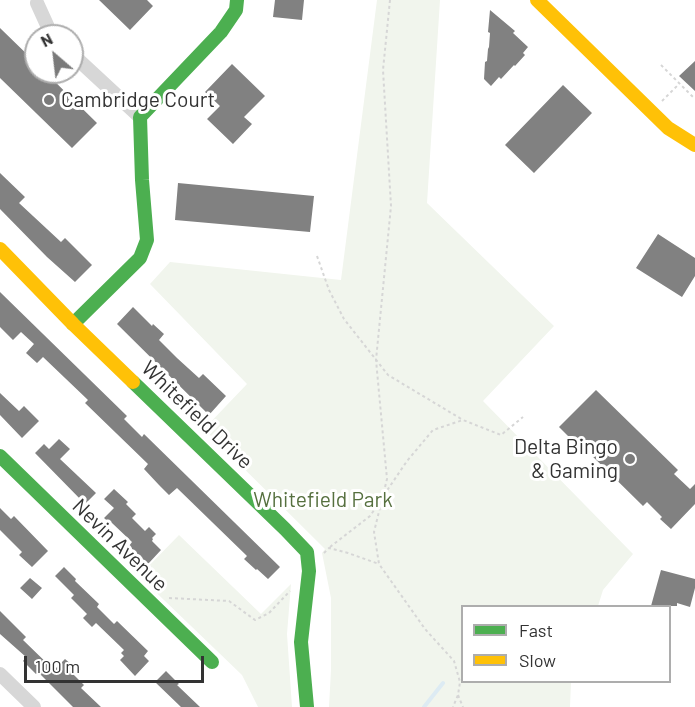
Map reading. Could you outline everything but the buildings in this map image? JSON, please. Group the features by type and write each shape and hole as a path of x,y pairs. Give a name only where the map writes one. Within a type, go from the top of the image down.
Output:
{"street":[{"path":"140,117 221,32 236,10 237,0"},
{"path":"537,0 668,128 695,145"},
{"path":"37,3 47,24"},
{"path":"73,324 140,258 147,240 140,117 84,65"},
{"name":"Whitefield Drive","path":"0,249 73,324 307,552 309,571 301,642 307,707"},
{"name":"Nevin Avenue","path":"0,456 212,662"},
{"path":"0,674 34,707"}],"path":[{"path":"390,0 383,70 391,206 376,360 387,479 374,532 379,564 425,629 454,661 460,682 453,707"},
{"path":"661,65 695,99"},
{"path":"652,112 679,84"},
{"path":"317,256 329,290 344,319 388,375 463,420 501,435 523,417"},
{"path":"309,571 329,548 369,516 407,461 433,430 463,420"},
{"path":"329,548 379,564"},
{"path":"164,597 230,601 255,620 270,613 294,587"},
{"path":"458,695 463,707"}],"green space":[{"name":"Whitefield Park","path":"377,0 440,0 427,203 554,326 483,401 633,554 603,590 598,605 461,605 461,683 571,683 570,707 329,707 331,598 322,553 325,549 204,429 247,384 150,284 170,262 341,280"},
{"path":"179,535 261,614 291,584 287,634 292,707 258,707 242,675 139,576"}],"waterway":[{"path":"424,707 443,683"}],"traffic: fast":[{"path":"73,324 140,258 147,240 140,117 221,32 236,10 237,0"},
{"path":"133,382 307,552 309,571 301,642 307,707"},
{"path":"0,456 212,662"}],"traffic: slow":[{"path":"537,0 668,128 695,145"},
{"path":"0,249 133,382"}],"place":[{"name":"Cambridge Court","path":"49,100"},
{"name":"Delta Bingo & Gaming","path":"630,459"}]}
